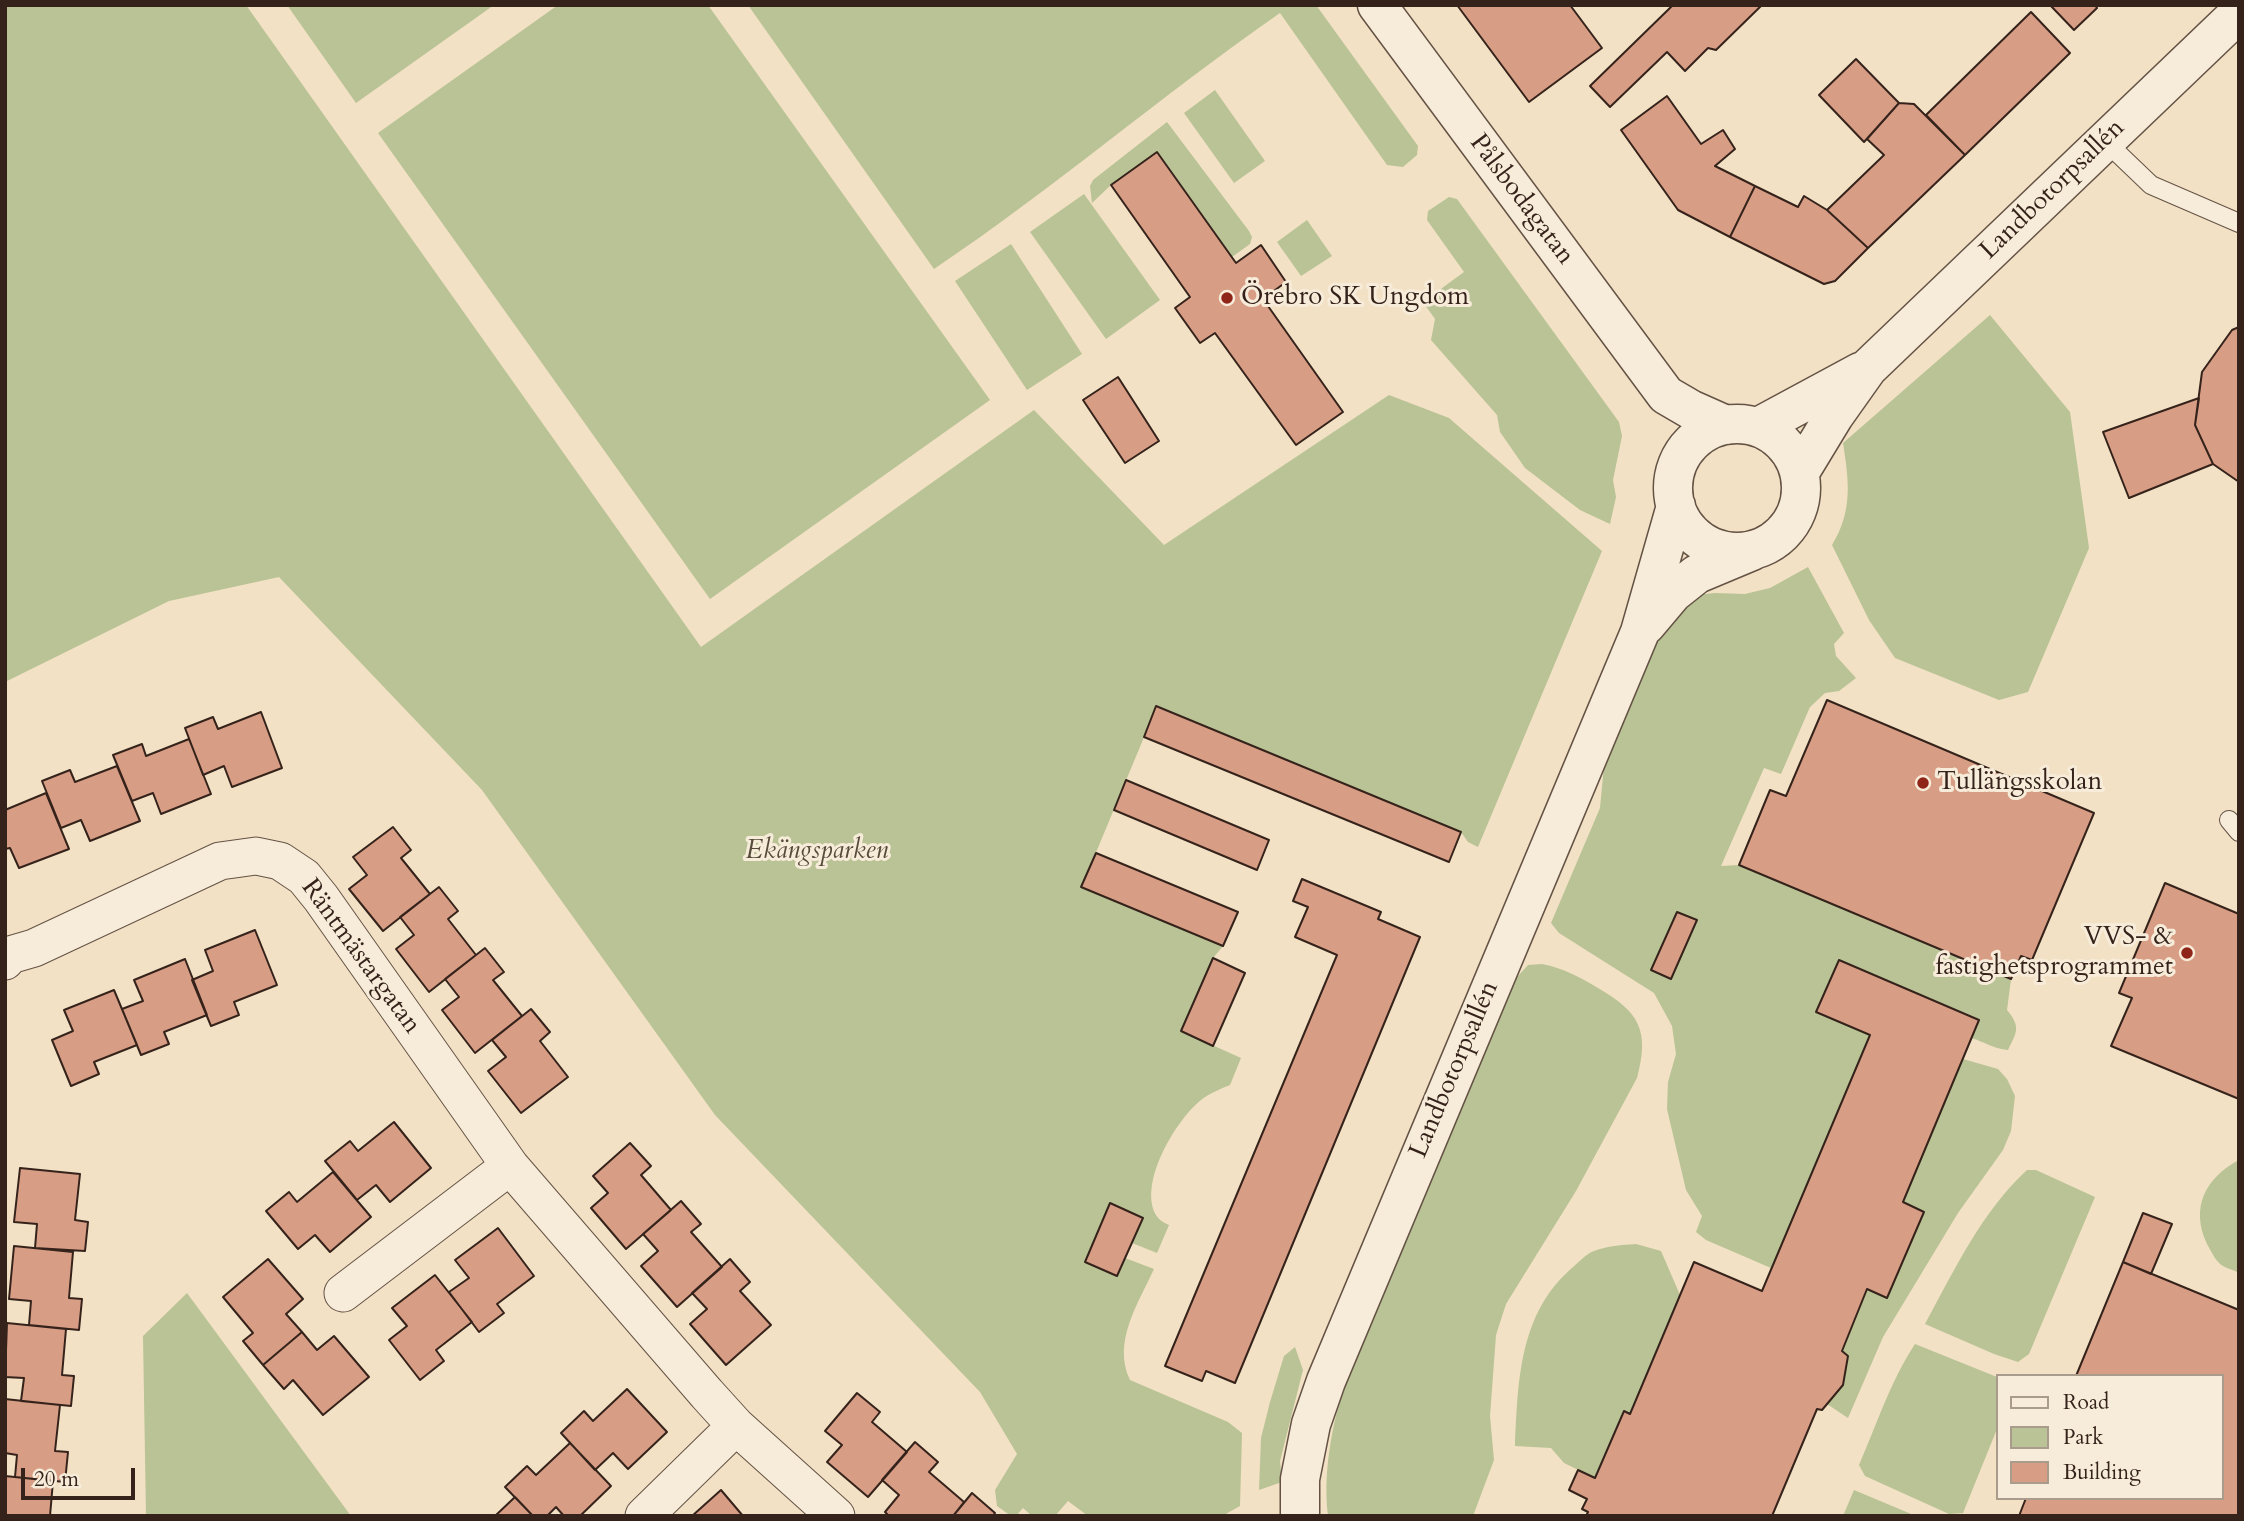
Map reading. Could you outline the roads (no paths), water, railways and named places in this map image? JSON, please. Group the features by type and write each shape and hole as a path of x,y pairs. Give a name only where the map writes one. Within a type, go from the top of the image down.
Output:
{"street":[{"name":"Pålsbodagatan","path":"1377,5 1666,395 1690,409 1742,426"},
{"name":"Landbotorpsallén","path":"1800,472 1834,416 1868,368 2239,13"},
{"name":"Landbotorpsallén","path":"1742,426 1868,368"},
{"name":"Pålsbodagatan","path":"1666,395 1676,468"},
{"path":"1742,426 1772,434 1784,444 1800,472 1800,497 1795,516 1784,532 1757,549 1741,552 1710,546 1696,538 1684,523 1676,506 1673,487 1676,468 1684,451 1698,437 1711,429 1742,426"},
{"name":"Landbotorpsallén","path":"1300,1516 1300,1479 1311,1424 1326,1381 1640,632 1676,506"},
{"name":"Landbotorpsallén","path":"1640,632 1673,593 1697,574 1757,549"},
{"name":"Räntmästargatan","path":"5,961 10,956 34,948 220,861 256,856 280,861 304,877 510,1166 736,1426 836,1516"},
{"path":"343,1293 510,1166"},
{"path":"644,1516 736,1426"}],"lane":[{"path":"2104,140 2151,185 2239,223"}],"place":[{"name":"Örebro SK Ungdom","path":"1227,298"},
{"name":"Tullängsskolan","path":"1923,783"},
{"name":"VVS- & fastighetsprogrammet","path":"2187,953"}],"park label":[{"name":"Ekängsparken","path":"817,852"}]}
